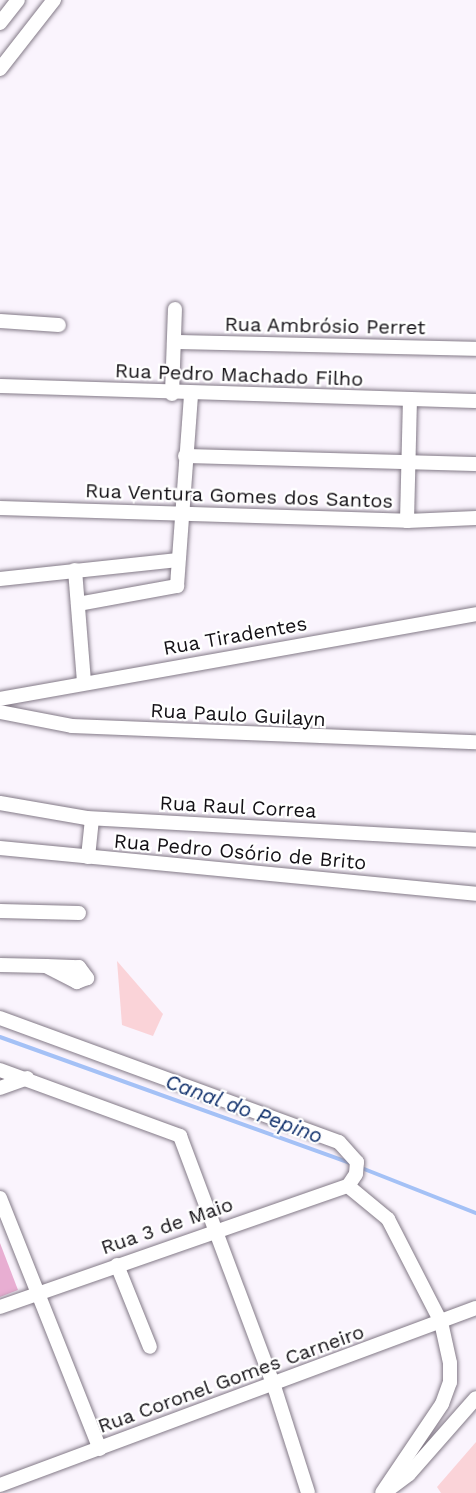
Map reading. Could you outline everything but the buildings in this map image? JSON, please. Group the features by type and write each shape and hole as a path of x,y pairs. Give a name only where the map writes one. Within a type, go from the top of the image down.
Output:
{"street":[{"path":"0,23 18,0"},
{"path":"0,69 54,0"},
{"path":"172,394 175,309"},
{"path":"0,321 59,325"},
{"name":"Rua Ambrósio Perret","path":"174,342 476,349"},
{"name":"Rua Pedro Machado Filho","path":"0,386 172,394 476,401"},
{"path":"78,604 177,586 191,394"},
{"path":"407,521 410,400"},
{"path":"185,456 476,464"},
{"name":"Rua Ventura Gomes dos Santos","path":"0,508 407,521 476,518"},
{"path":"0,579 178,560"},
{"path":"75,570 84,682"},
{"name":"Rua Tiradentes","path":"0,699 84,682 476,614"},
{"name":"Rua Paulo Guilayn","path":"0,712 72,726 476,742"},
{"name":"Rua Raul Correa","path":"0,803 92,819 476,840"},
{"path":"88,857 92,819"},
{"name":"Rua Pedro Osório de Brito","path":"0,848 476,894"},
{"path":"0,911 79,913"},
{"path":"0,965 46,966"},
{"path":"0,1018 339,1142 354,1174 388,1219 441,1322 450,1363 450,1382 442,1404 383,1493"},
{"path":"3,1072 27,1078 180,1137 217,1229 273,1383 308,1493"},
{"path":"0,1088 27,1078"},
{"name":"Rua 3 de Maio","path":"0,1307 217,1229 354,1174"},
{"path":"0,1198 100,1449"},
{"path":"117,1264 150,1347"},
{"name":"Rua Coronel Gomes Carneiro","path":"0,1485 476,1308"},
{"path":"383,1493 409,1474 476,1398"}],"shaded area":[{"path":"117,961 163,1014 153,1036 122,1025"},
{"path":"476,1442 476,1493 441,1493 437,1487"}],"waterway":[{"name":"Canal do Pepino","path":"0,1037 352,1164"},
{"name":"Canal do Pepino","path":"359,1167 476,1213"}]}
